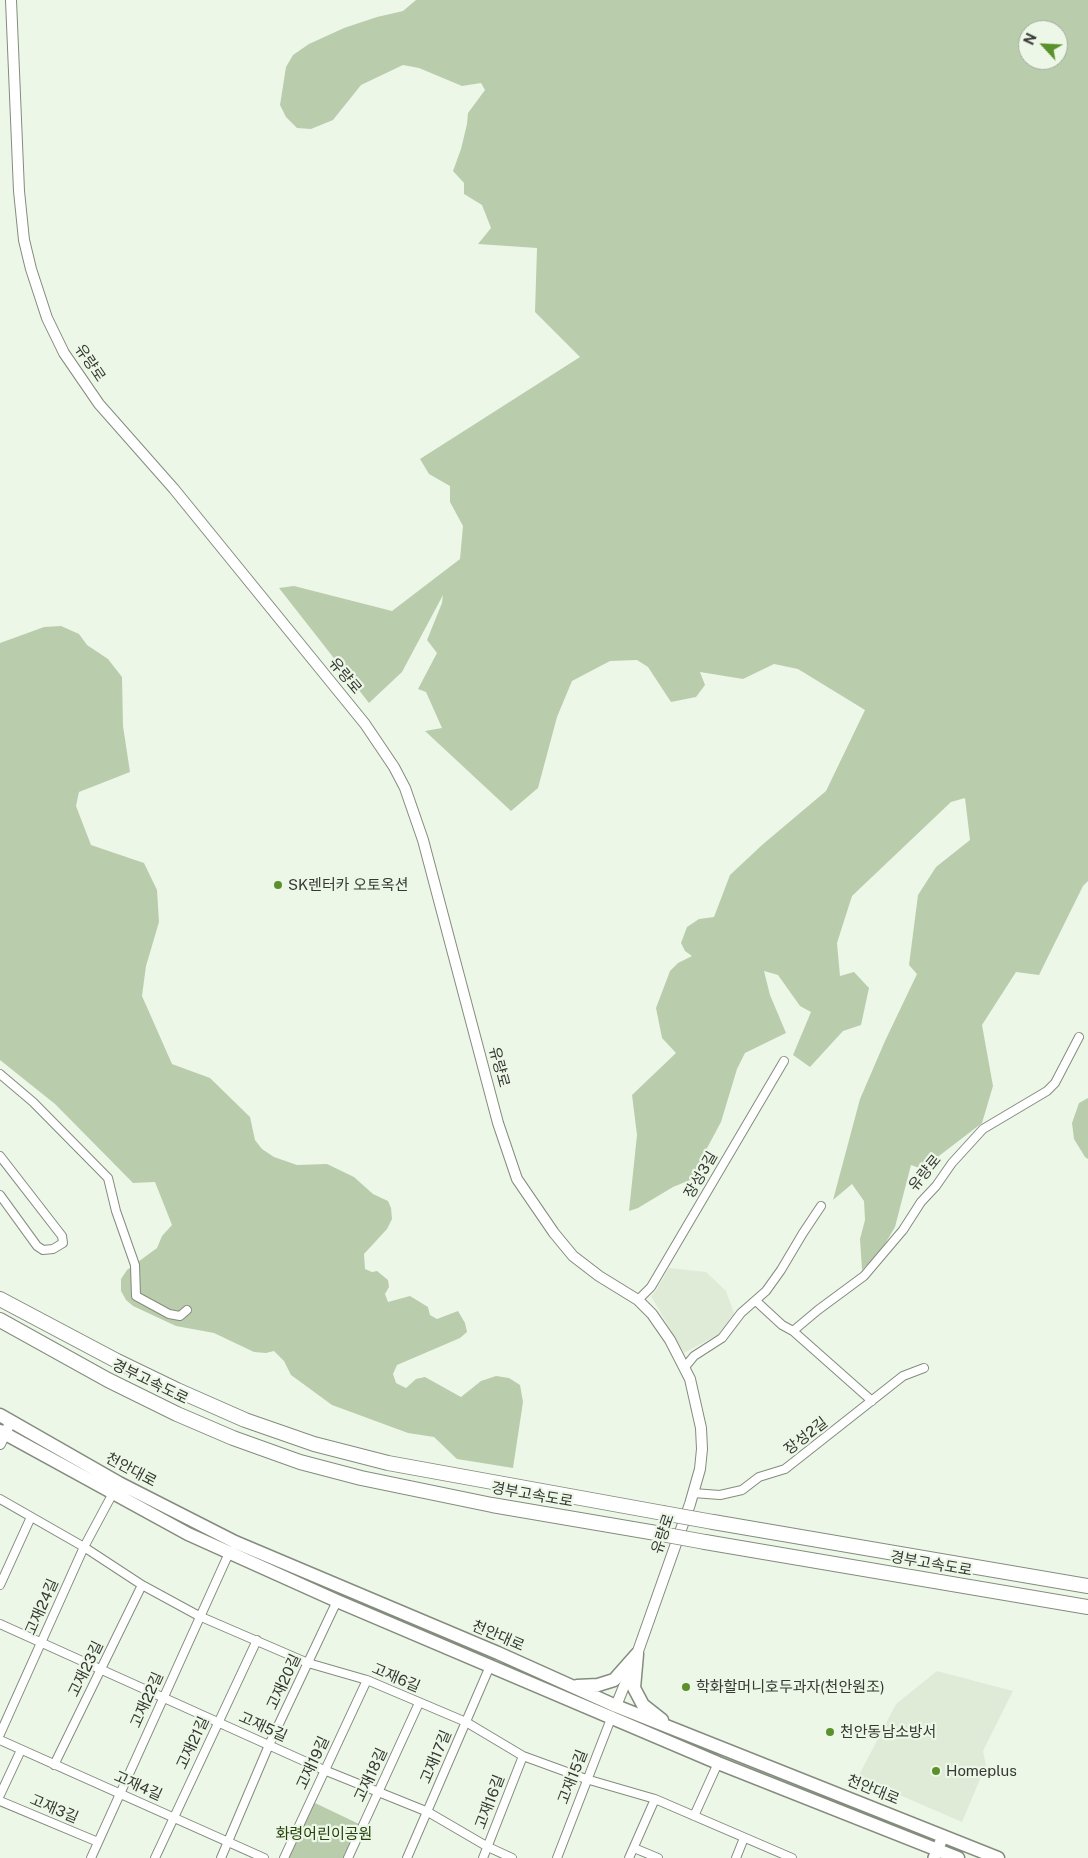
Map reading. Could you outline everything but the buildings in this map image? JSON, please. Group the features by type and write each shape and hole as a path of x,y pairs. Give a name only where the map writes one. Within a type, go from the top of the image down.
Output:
{"highway":[{"name":"경부고속도로","path":"0,1299 177,1390 245,1420 314,1444 396,1465 713,1522 1088,1586"},
{"name":"경부고속도로","path":"0,1320 108,1380 177,1414 232,1438 300,1462 361,1478 483,1504 1088,1607"}],"main road":[{"name":"천안대로","path":"3,1418 119,1483 235,1542 616,1706 998,1858"},
{"name":"천안대로","path":"1,1436 113,1493 188,1534 337,1601 611,1719 944,1855"},
{"path":"573,1686 598,1685 614,1680 637,1654"},
{"path":"637,1654 634,1688 643,1705 673,1728"},
{"path":"944,1855 948,1837"}],"street":[{"name":"유량로","path":"11,0 19,191 23,230 31,270 47,318 64,353 99,404 174,489 365,724 394,767 405,788 422,840 498,1122 517,1179 539,1214 573,1256 599,1276 638,1300 652,1314 670,1340 690,1379 701,1428 700,1469 637,1654 616,1706"},
{"name":"유량로","path":"793,1331 872,1268 903,1230 921,1202 982,1129 1048,1090 1055,1083 1079,1037"},
{"name":"장성3길","path":"638,1300 652,1288 784,1061"},
{"path":"0,1074 34,1102 108,1178 116,1211 135,1265 136,1296 169,1314 180,1316 187,1310"},
{"path":"0,1156 62,1236 63,1243 53,1249 43,1250 0,1195"},
{"path":"685,1367 694,1356 722,1338 741,1313 766,1291 781,1270 802,1233 822,1206"},
{"path":"756,1301 872,1401"},
{"name":"장성2길","path":"693,1493 720,1495 742,1490 759,1477 785,1470 903,1376 924,1368"},
{"path":"1,1436 3,1418"},
{"name":"고재24길","path":"0,1734 84,1547 113,1493"},
{"name":"고재6길","path":"0,1499 84,1547 142,1585 199,1616 308,1663 367,1680 466,1722 523,1756 586,1779 655,1799 792,1858"},
{"path":"0,1585 32,1517"},
{"name":"고재22길","path":"90,1858 229,1552"},
{"name":"고재23길","path":"54,1765 142,1585"},
{"name":"고재20길","path":"221,1858 269,1746 337,1601"},
{"name":"고재5길","path":"0,1624 269,1746 428,1812 488,1847 512,1858"},
{"name":"고재21길","path":"155,1858 257,1640"},
{"name":"고재17길","path":"406,1858 428,1812 490,1666"},
{"name":"고재19길","path":"284,1858 367,1680"},
{"name":"고재18길","path":"348,1858 419,1703"},
{"name":"고재15길","path":"557,1858 586,1779 616,1706"},
{"name":"고재4길","path":"0,1740 264,1858"},
{"path":"0,1795 21,1750"},
{"name":"고재16길","path":"483,1858 523,1756"},
{"path":"694,1816 718,1763"},
{"path":"629,1858 655,1799"},
{"name":"고재3길","path":"0,1802 98,1842"},
{"path":"736,1858 744,1838"},
{"path":"634,1848 658,1858"}],"shaded area":[{"path":"669,1268 706,1272 726,1291 734,1313 719,1334 684,1353 651,1296"},
{"path":"937,1671 1013,1691 983,1751 986,1765 962,1822 858,1777 896,1704"}],"green space":[{"path":"416,0 1088,0 1088,881 1083,886 1039,975 1016,972 982,1025 993,1086 982,1123 922,1169 911,1165 895,1227 882,1249 862,1270 860,1239 865,1220 864,1201 852,1184 833,1200 860,1099 917,974 909,965 918,895 936,867 970,840 965,798 951,802 852,896 837,943 840,976 854,972 869,988 861,1025 843,1031 810,1067 793,1055 811,1012 800,1006 778,975 764,971 770,995 786,1033 745,1053 737,1069 721,1122 690,1180 629,1211 637,1135 632,1095 676,1053 662,1038 656,1008 670,971 678,963 692,956 685,951 681,943 687,927 699,919 714,917 730,875 762,845 826,791 865,710 798,669 774,664 743,679 700,672 705,685 696,697 671,702 648,667 637,660 610,661 572,681 557,717 538,788 511,811 425,731 442,728 426,692 418,689 437,653 427,640 442,603 443,595 402,672 369,703 279,588 294,586 392,611 460,559 463,526 450,502 450,486 429,474 420,459 580,357 535,312 537,248 478,244 491,228 482,205 464,194 464,183 453,171 461,149 468,113 485,90 481,83 462,86 419,68 403,65 361,85 333,120 311,129 297,128 286,117 280,105 286,67 293,55 309,44 344,28 403,11"},
{"path":"61,626 79,634 87,645 108,659 122,677 123,726 130,772 79,792 76,806 91,845 144,863 157,890 159,922 146,966 142,996 172,1064 210,1078 250,1117 255,1140 262,1149 274,1157 297,1165 327,1164 354,1177 373,1194 388,1201 392,1219 387,1229 364,1254 365,1269 372,1272 377,1271 388,1280 389,1287 385,1294 388,1302 410,1296 428,1307 430,1315 437,1319 458,1311 465,1323 467,1332 460,1338 397,1365 393,1374 396,1383 406,1388 416,1379 425,1377 461,1397 481,1381 496,1376 509,1378 520,1385 523,1402 513,1468 457,1459 434,1437 408,1433 332,1405 291,1375 284,1361 274,1351 266,1353 254,1352 214,1333 176,1326 133,1306 126,1300 121,1291 121,1279 127,1270 157,1248 162,1236 172,1225 155,1182 133,1183 55,1104 0,1060 0,643 44,627"},
{"path":"1088,1098 1088,1159 1074,1139 1072,1123 1079,1103"},
{"name":"화령어린이공원","path":"313,1802 359,1824 344,1858 287,1858"}],"place":[{"name":"SK렌터카 오토옥션","path":"278,885"},
{"name":"학화할머니호두과자(천안원조)","path":"686,1687"},
{"name":"천안동남소방서","path":"830,1732"},
{"name":"Homeplus","path":"936,1771"}]}
